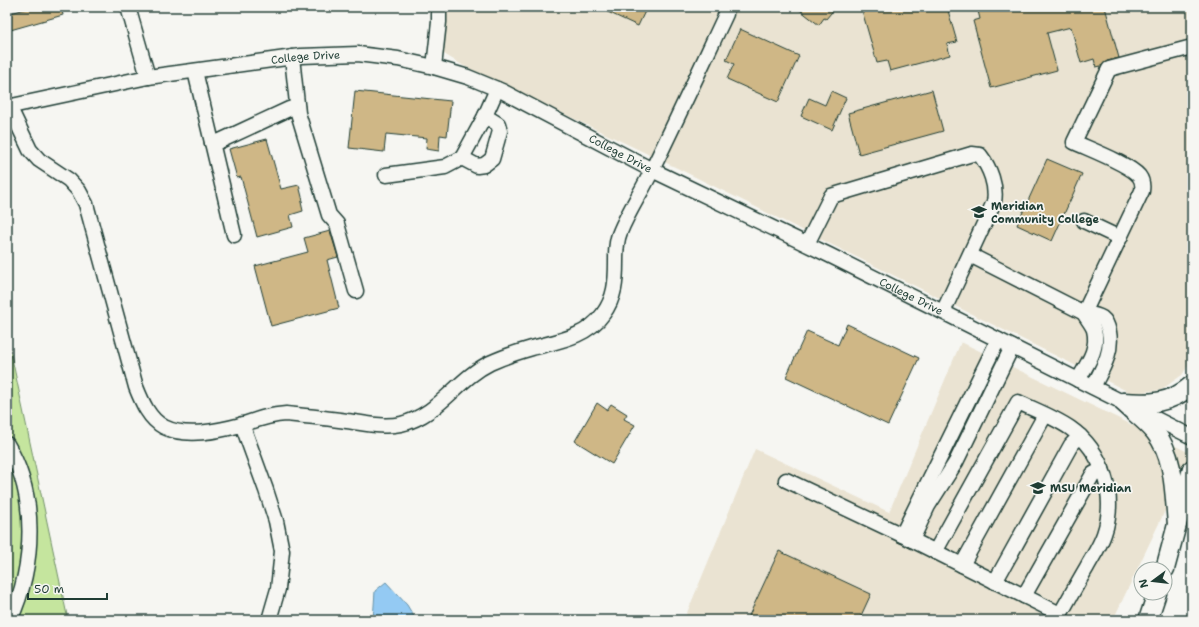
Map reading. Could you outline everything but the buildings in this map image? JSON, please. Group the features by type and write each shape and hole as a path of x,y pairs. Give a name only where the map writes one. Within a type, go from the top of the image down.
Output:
{"main road":[{"path":"1123,402 1162,402 1178,396 1192,385"},
{"path":"1123,402 1154,431 1165,447 1170,464 1178,524"},
{"path":"1167,561 1192,469"},
{"path":"1178,524 1192,498"},
{"path":"1148,620 1154,601"}],"street":[{"path":"128,7 148,77"},
{"path":"434,67 439,22 439,7"},
{"path":"8,106 30,150 39,160 69,180 80,191 86,204 136,388 147,411 164,427 176,431 202,432 242,424 274,414 286,414 364,424 399,424 422,416 437,407 484,366 529,349 583,332 594,325 610,304 615,289 616,250 619,233 652,170 726,14 726,7"},
{"path":"1084,314 1142,191 1143,184 1139,176 1131,170 1074,142 1109,69 1192,47"},
{"name":"College Drive","path":"8,106 148,77 292,57 358,54 398,59 434,67 468,77 497,90 652,170 807,244 1192,437"},
{"path":"292,57 297,107 330,215 337,224 356,291"},
{"path":"195,71 234,235"},
{"path":"386,175 445,167 462,158 485,116 497,90"},
{"path":"212,143 220,141 289,109 297,107"},
{"path":"462,158 477,166 484,165 492,159 500,131 498,124 485,116"},
{"path":"807,244 831,196 972,154 980,155 986,163 996,194 994,202 943,312"},
{"path":"1084,221 1120,238"},
{"path":"970,255 1084,314 1096,315 1103,319 1109,328 1111,340 1109,354 1093,387"},
{"path":"1078,380 1090,359 1096,344 1093,329 1084,314"},
{"path":"907,538 998,340"},
{"path":"907,538 956,462 1012,347"},
{"path":"786,480 1024,596 1059,617 1101,542 1106,527 1109,511 1106,479 1092,450 1080,436 1063,424 1018,402 935,552"},
{"path":"962,565 1045,415"},
{"path":"242,424 276,521 282,551 278,589 269,620"},
{"path":"995,582 1071,445 1080,436"},
{"path":"7,444 18,469 25,491 29,514 30,538 24,584 17,607 10,620"},
{"path":"1024,596 1093,474 1102,469"}],"shaded area":[{"name":"Meridian Community College","path":"443,7 1192,7 1192,360 1182,375 1161,390 1131,393 677,168 464,66 444,54"},
{"name":"MSU Meridian","path":"961,342 1192,454 1141,561 1133,561 1133,578 1113,620 684,620 755,449 889,512"}],"green space":[{"path":"7,335 68,620 7,620"}],"water":[{"path":"386,582 407,605 416,620 373,620 375,591"}],"place":[{"name":"Meridian Community College","path":"979,212"},
{"name":"MSU Meridian","path":"1038,488"}]}
